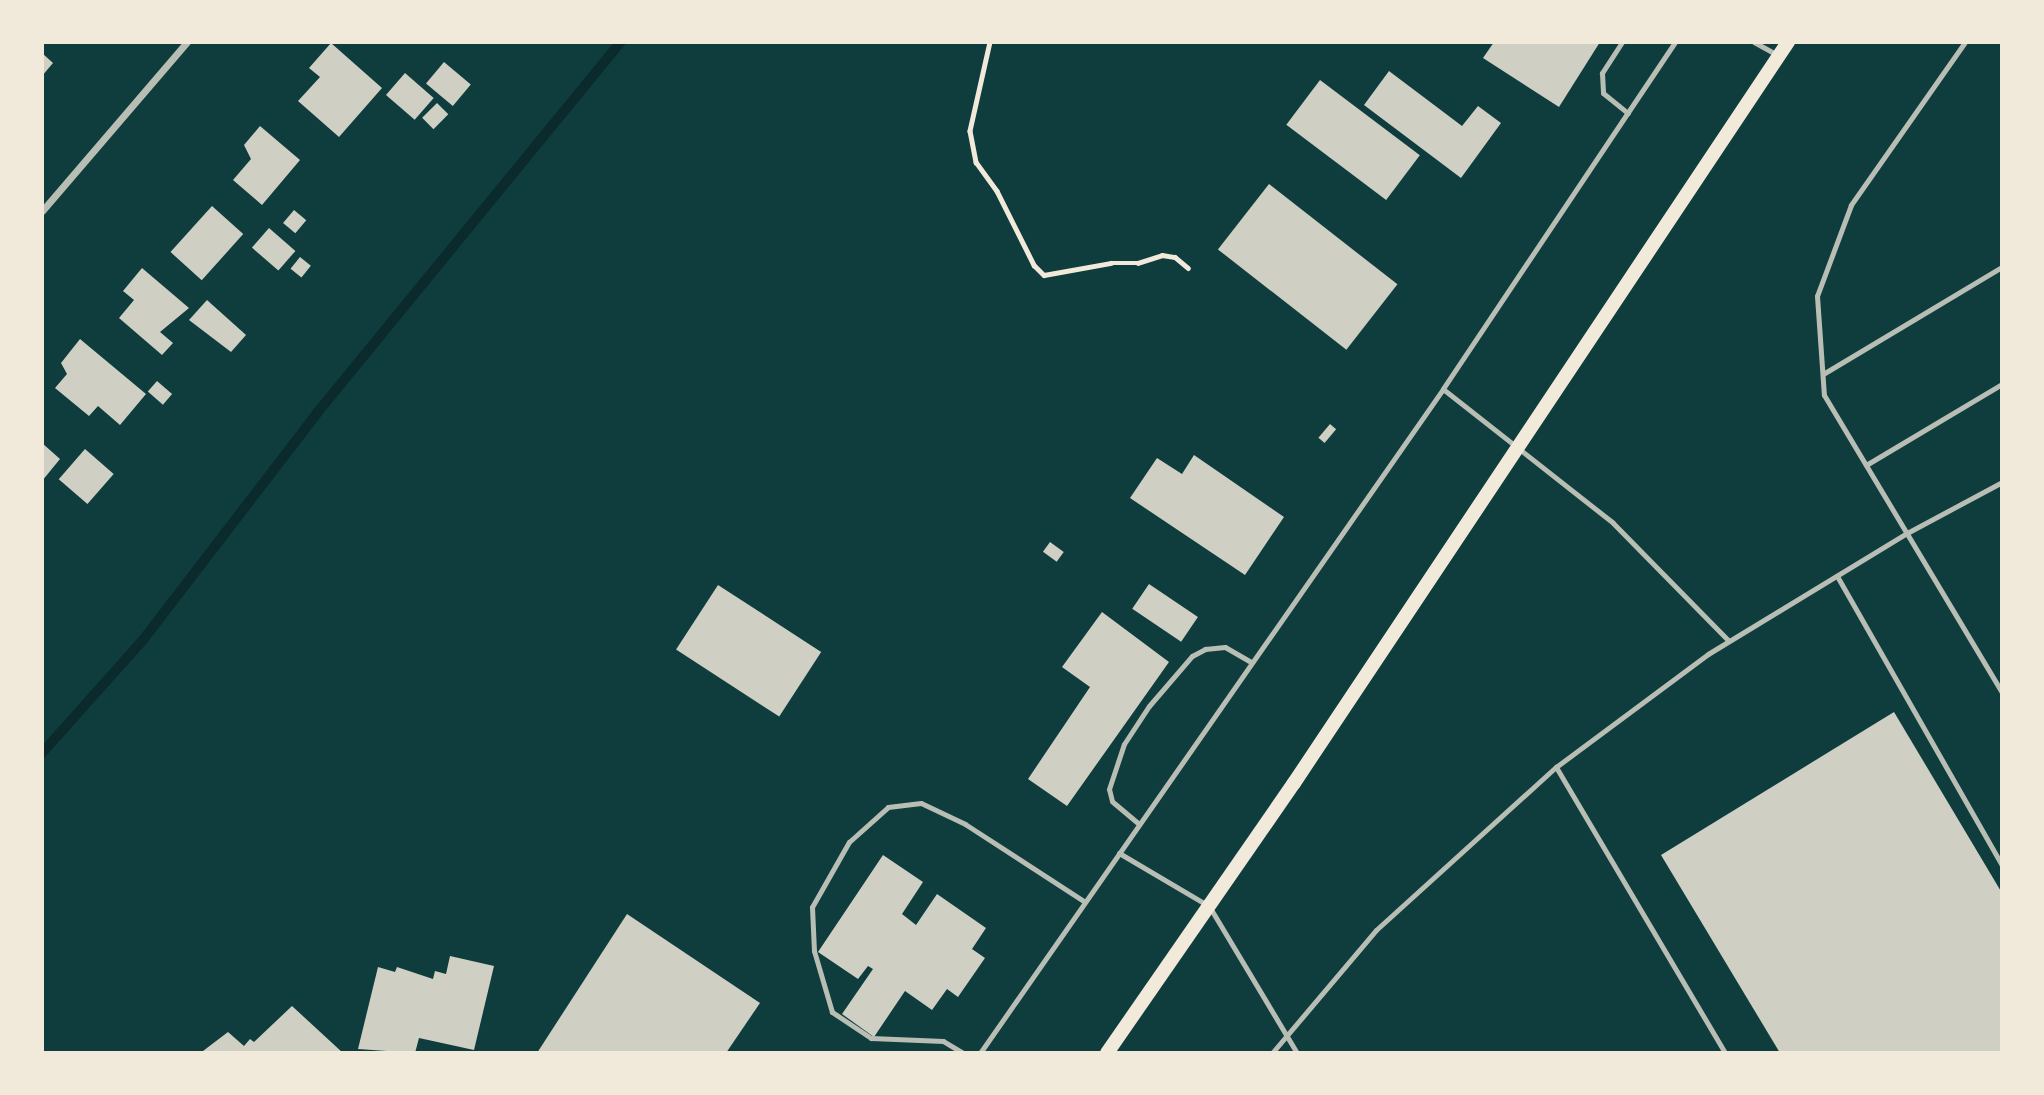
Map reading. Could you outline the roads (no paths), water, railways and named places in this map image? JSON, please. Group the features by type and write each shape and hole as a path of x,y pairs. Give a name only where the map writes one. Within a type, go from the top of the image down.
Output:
{"main road":[{"path":"1107,1053 1209,906 1788,42"}],"street":[{"path":"42,211 187,42"}],"lane":[{"path":"1622,42 1602,73 1603,93 1628,113"},
{"path":"981,1053 1443,389 1675,42"},
{"path":"1754,42 1779,56"},
{"path":"1965,42 1851,205 1817,296 1824,395 2002,692"},
{"path":"1823,374 2002,267"},
{"path":"1866,465 2002,384"},
{"path":"1443,389 1519,445 1613,523 1729,641"},
{"path":"1272,1053 1285,1033 1376,930 1556,767 1729,641 1907,533 2002,482"},
{"path":"1837,576 2002,865"},
{"path":"1139,824 1112,801 1109,789 1124,744 1149,706 1183,664 1205,649 1225,647 1251,662"},
{"path":"1556,767 1725,1053"},
{"path":"962,1053 943,1041 871,1038 832,1012 814,951 811,907 849,842 888,807 921,803 965,824 1086,902"},
{"path":"1119,853 1209,906 1297,1053"}],"waterway":[{"path":"42,753 143,640 317,413 621,42"}]}
